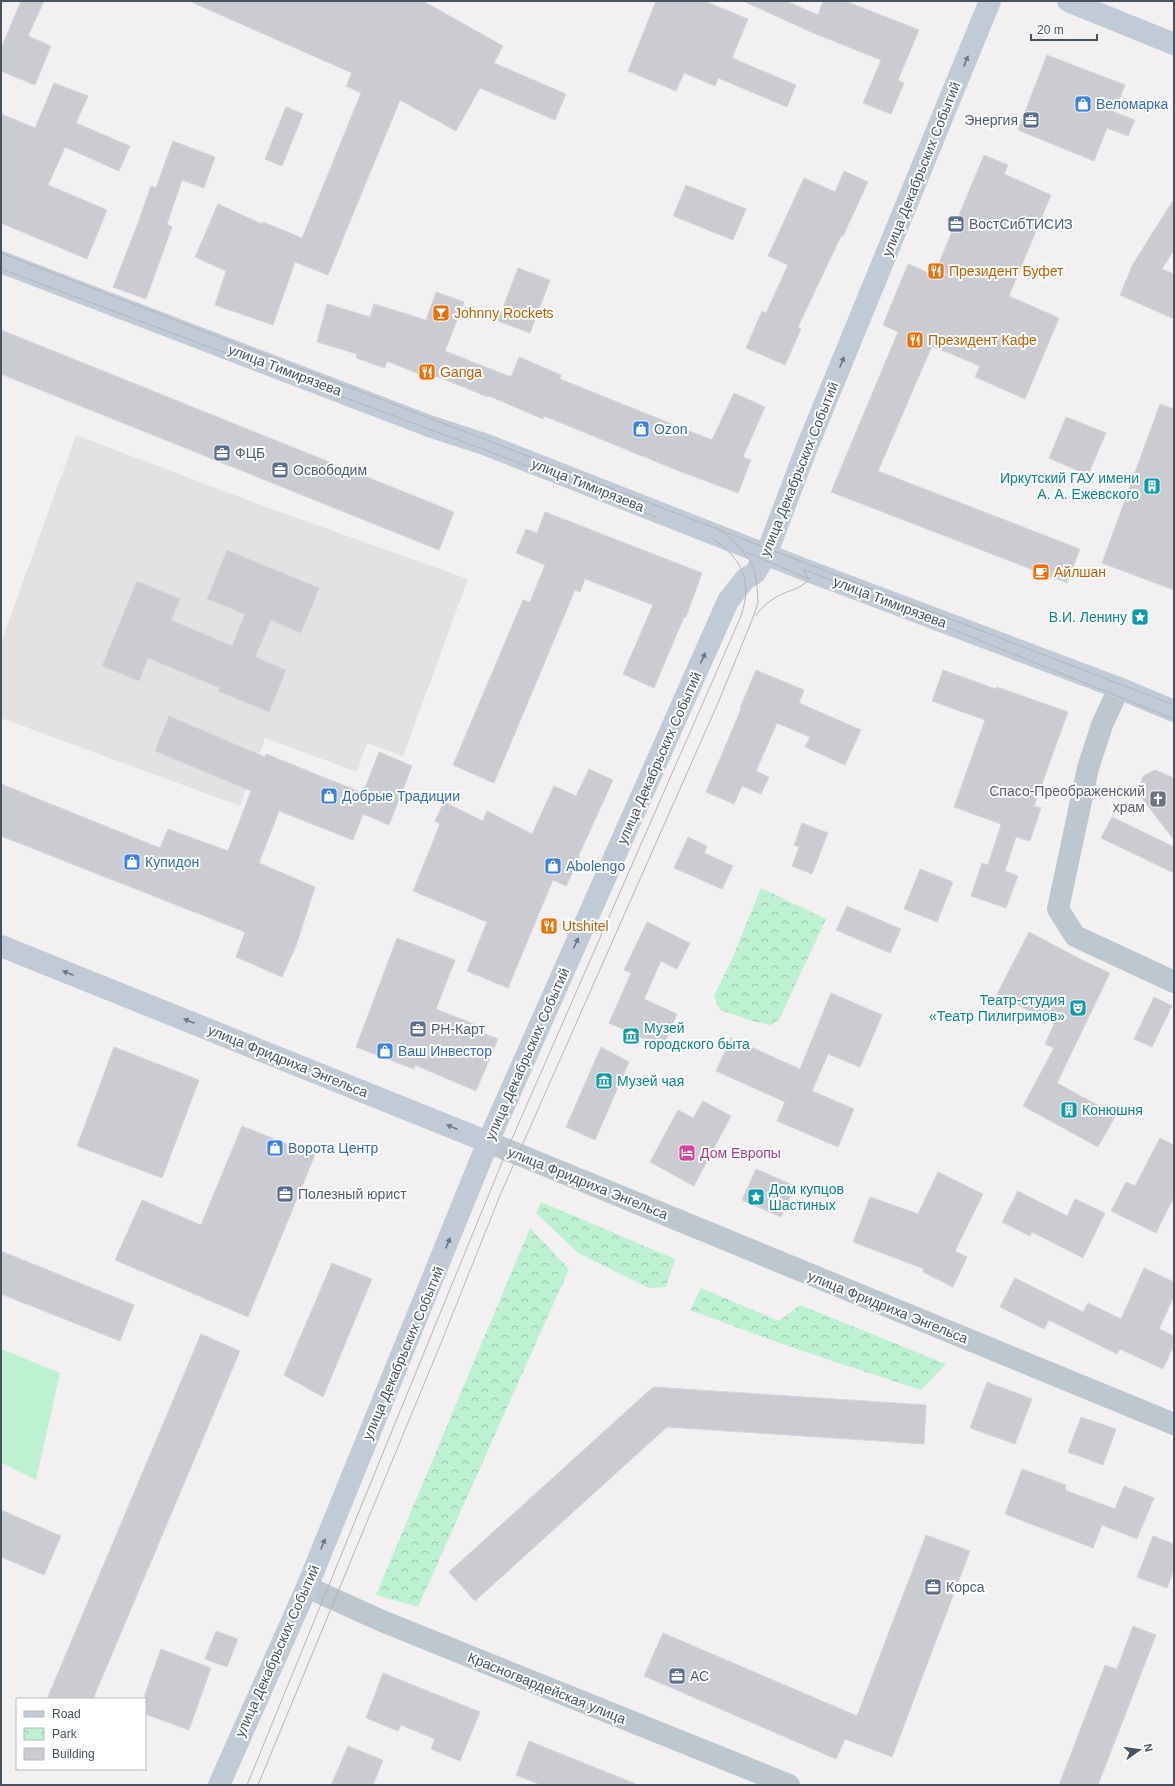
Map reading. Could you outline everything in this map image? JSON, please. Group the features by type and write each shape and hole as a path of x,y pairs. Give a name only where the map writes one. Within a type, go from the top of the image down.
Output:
{"main road":[{"name":"улица Декабрьских Событий","path":"219,1785 307,1587 488,1142 728,601 745,580 755,573 766,555 807,446 990,1"},
{"path":"1068,1 1174,44"},
{"name":"улица Тимирязева","path":"1,262 422,423 484,444 766,555 1119,688 1174,711"},
{"name":"улица Фридриха Энгельса","path":"1,946 488,1142"}],"street":[{"path":"1119,688 1102,725 1088,768 1058,909 1075,936 1174,982"},
{"name":"улица Фридриха Энгельса","path":"488,1142 1174,1424"},
{"name":"Красногвардейская улица","path":"307,1587 388,1624 789,1785"}],"shaded area":[{"path":"76,435 263,506 468,579 403,756 367,743 357,772 265,738 240,806 1,718 1,643"}],"green space":[{"path":"761,888 826,919 779,1020 771,1025 756,1022 720,1010 714,996 732,959"},
{"path":"541,1202 675,1259 666,1287 649,1288 578,1253 536,1213"},
{"path":"530,1228 569,1269 418,1607 376,1595"},
{"path":"701,1288 779,1321 800,1305 946,1364 921,1390 799,1350 690,1310"},
{"path":"1,1349 60,1373 36,1480 1,1462"}],"building":[{"path":"21,1 44,1 28,36 51,46 35,85 1,71 1,49"},
{"path":"189,1 423,1 503,46 494,63 566,94 555,120 480,88 456,131 400,100 328,275 295,262 273,325 215,305 226,271 195,257 218,204 262,224 263,222 302,238 361,93 346,86 352,73"},
{"path":"656,1 704,1 748,19 732,58 796,85 787,107 718,78 715,86 684,73 676,91 628,71"},
{"path":"743,1 786,1 818,15 823,1 845,1 919,30 898,80 904,83 891,114 863,103 881,60 811,32"},
{"path":"1047,55 1125,85 1114,112 1135,120 1128,136 1107,128 1094,161 1018,130"},
{"path":"54,83 88,96 76,123 130,146 119,171 65,147 48,185 107,210 87,259 1,223 1,114 35,128"},
{"path":"286,107 303,114 282,166 265,159"},
{"path":"173,141 215,157 204,188 182,180 167,224 172,227 146,299 113,287 151,186 156,188"},
{"path":"984,155 1008,165 1004,174 1051,195 1009,296 1059,318 1025,399 975,377 980,366 932,346 878,471 1080,549 1067,583 831,492 898,332 883,325 908,264 934,275"},
{"path":"844,171 868,182 798,327 801,329 785,365 746,348 762,311 766,313 788,265 768,256 804,178 835,192"},
{"path":"686,185 746,209 733,240 673,216"},
{"path":"1174,199 1174,250 1162,269 1174,274 1174,319 1120,295 1133,264"},
{"path":"518,268 550,280 530,333 498,321"},
{"path":"436,292 464,302 445,351 511,377 519,357 561,375 560,379 712,440 734,393 765,407 743,457 751,460 738,493 679,471 544,416 543,419 489,396 488,397 436,376 434,380 387,361 385,368 356,358 357,354 317,342 327,304 370,317 374,304 426,320"},
{"path":"1,330 454,512 439,550 1,374"},
{"name":"Иркутский ГАУ имени А. А. Ежевского","path":"1160,404 1174,409 1174,590 1102,563"},
{"path":"1066,417 1106,433 1088,475 1049,458"},
{"path":"545,512 702,573 686,617 684,617 654,688 623,674 653,605 585,579 580,592 575,590 494,783 453,765 523,600 530,602 545,565 516,553 526,529 537,533"},
{"path":"227,550 319,588 301,633 271,620 255,657 286,670 269,712 218,691 220,688 148,658 139,681 102,666 137,581 180,599 171,620 232,646 245,614 207,599"},
{"path":"756,670 804,690 799,703 861,730 845,765 805,747 810,737 777,723 756,771 769,777 761,794 742,786 734,804 706,792"},
{"path":"943,670 1068,712 1034,806 1041,808 1030,841 1016,837 1005,871 1018,876 1006,908 971,896 982,863 988,865 1001,824 954,807 985,720 932,701"},
{"path":"169,716 265,757 266,754 363,793 379,752 412,766 389,825 363,814 353,840 279,811 259,863 315,887 296,946 282,977 236,957 245,932 1,836 1,784 160,848 168,829 228,851 251,791 155,751"},
{"path":"589,769 613,780 566,886 553,880 508,988 467,971 487,922 413,891 440,824 435,821 444,802 483,821 487,811 532,834 554,786 576,796"},
{"name":"Спасо-Преображенский храм","path":"1155,770 1174,778 1174,840 1140,796 1139,790 1143,776"},
{"path":"1112,817 1174,847 1174,873 1101,838"},
{"path":"802,823 828,833 812,874 792,866 799,847 794,845"},
{"path":"688,837 707,846 704,853 733,866 722,889 674,868"},
{"path":"920,869 953,882 937,922 904,909"},
{"path":"847,906 901,929 890,953 836,930"},
{"path":"647,922 690,943 677,969 661,961 644,999 677,1014 663,1047 609,1023 631,973 624,970"},
{"path":"1029,932 1110,973 1057,1083 1116,1115 1098,1147 1023,1106 1054,1048 1045,1044 1054,1024 997,994"},
{"path":"397,938 455,960 436,1009 484,1028 483,1033 498,1039 476,1091 415,1065 414,1069 356,1047"},
{"path":"831,993 882,1015 860,1067 828,1054 812,1091 854,1109 838,1147 777,1121 785,1102 716,1071 731,1038 800,1069"},
{"path":"1154,997 1172,1006 1152,1047 1134,1039"},
{"path":"114,1047 199,1080 162,1178 77,1146"},
{"path":"601,1047 629,1062 595,1140 566,1127"},
{"path":"703,1101 731,1116 694,1186 650,1162 678,1110 693,1118"},
{"path":"242,1126 315,1155 248,1317 115,1260 142,1200 201,1225"},
{"path":"1160,1138 1174,1145 1174,1197 1156,1233 1111,1211 1126,1182 1135,1186"},
{"path":"756,1169 795,1186 781,1217 742,1200"},
{"path":"938,1172 983,1194 955,1251 967,1257 953,1287 923,1272 924,1269 853,1242 870,1197 918,1214"},
{"path":"1018,1191 1067,1216 1075,1199 1105,1213 1083,1258 1032,1232 1030,1236 1002,1222"},
{"path":"1,1251 134,1305 120,1341 1,1294"},
{"path":"332,1263 372,1279 323,1397 284,1375"},
{"path":"1144,1268 1174,1282 1174,1296 1159,1329 1174,1336 1174,1345 1163,1369 1120,1349 1117,1354 1049,1320 1044,1329 1000,1307 1015,1278 1083,1312 1088,1303 1121,1319"},
{"path":"201,1334 240,1351 93,1698 47,1698"},
{"path":"987,1382 1032,1399 1015,1444 970,1428"},
{"path":"653,1387 926,1405 924,1444 667,1427 475,1601 449,1572"},
{"path":"1081,1417 1116,1429 1103,1465 1068,1452"},
{"path":"1022,1469 1066,1485 1065,1490 1115,1509 1124,1486 1154,1498 1137,1539 1102,1525 1093,1548 1005,1514"},
{"path":"1,1510 61,1536 44,1575 1,1557"},
{"path":"926,1535 970,1551 892,1757 845,1739 836,1759 644,1676 663,1633 857,1716"},
{"path":"1153,1536 1174,1544 1174,1570 1167,1588 1137,1577"},
{"path":"1133,1626 1156,1635 1098,1785 1059,1785 1105,1665 1117,1669"},
{"path":"216,1631 238,1639 227,1667 205,1659"},
{"path":"161,1649 211,1668 189,1730 146,1714 145,1694"},
{"path":"383,1673 480,1712 460,1761 431,1749 435,1739 401,1725 398,1731 366,1718"},
{"path":"529,1741 636,1785 541,1785 516,1775"},
{"path":"348,1746 383,1760 373,1785 331,1785"}],"tram line":[{"path":"1,253 1174,705"},
{"path":"1,269 525,465 656,517"},
{"path":"258,1785 441,1343 501,1193 718,703 752,620 758,603 755,573 750,561 731,538 715,527"},
{"path":"247,1785 507,1150 741,616 746,592 742,571 738,562 731,554 712,538"},
{"path":"743,551 809,579"},
{"path":"809,579 803,569 1174,719"},
{"path":"756,615 772,600 803,585 809,579"}],"place":[{"name":"Веломарка","path":"1083,104"},
{"name":"Энергия","path":"1031,120"},
{"name":"ВостСибТИСИЗ","path":"956,224"},
{"name":"Президент Буфет","path":"936,271"},
{"name":"Johnny Rockets","path":"441,313"},
{"name":"Президент Кафе","path":"915,340"},
{"name":"Ganga","path":"427,372"},
{"name":"Ozon","path":"641,429"},
{"name":"ФЦБ","path":"222,453"},
{"name":"Освободим","path":"280,470"},
{"name":"Иркутский ГАУ имени А. А. Ежевского","path":"1152,486"},
{"name":"Айлшан","path":"1041,572"},
{"name":"В.И. Ленину","path":"1140,617"},
{"name":"Добрые Традиции","path":"329,796"},
{"name":"Спасо-Преображенский храм","path":"1158,799"},
{"name":"Купидон","path":"132,862"},
{"name":"Abolengo","path":"553,866"},
{"name":"Utshitel","path":"549,926"},
{"name":"Театр-студия «Театр Пилигримов»","path":"1078,1008"},
{"name":"РН-Карт","path":"418,1029"},
{"name":"Музей городского быта","path":"631,1036"},
{"name":"Ваш Инвестор","path":"385,1051"},
{"name":"Музей чая","path":"604,1081"},
{"name":"Конюшня","path":"1069,1110"},
{"name":"Ворота Центр","path":"275,1148"},
{"name":"Дом Европы","path":"687,1153"},
{"name":"Полезный юрист","path":"285,1194"},
{"name":"Дом купцов Шастиных","path":"756,1197"},
{"name":"Корса","path":"933,1587"},
{"name":"АС","path":"677,1676"}]}
